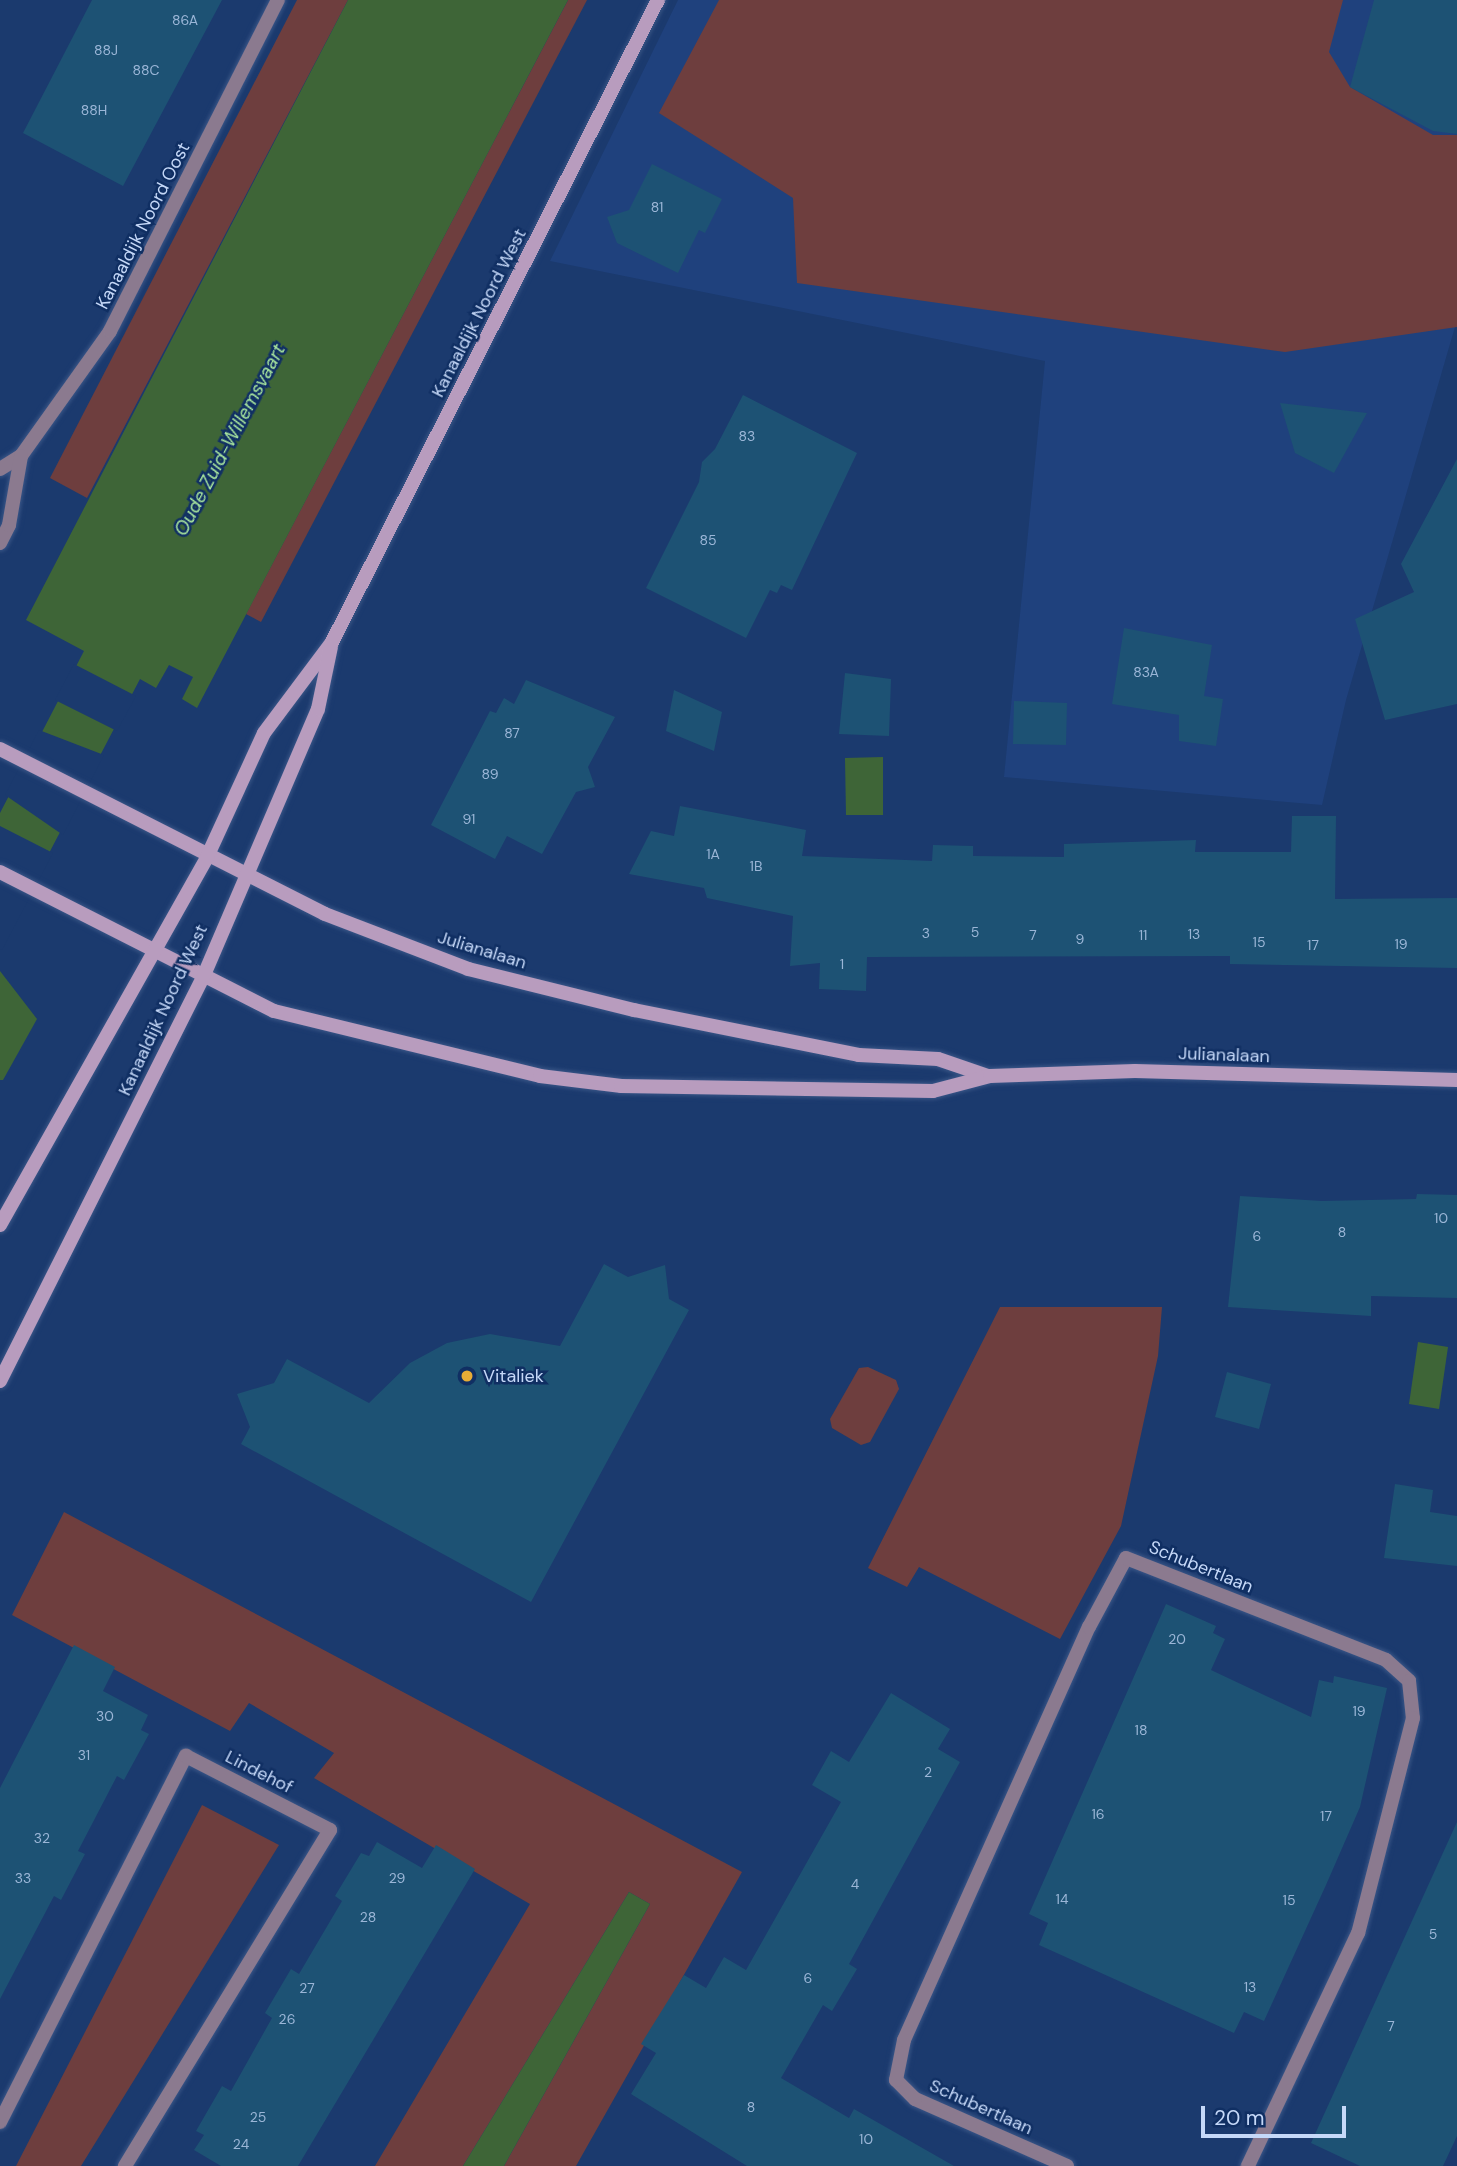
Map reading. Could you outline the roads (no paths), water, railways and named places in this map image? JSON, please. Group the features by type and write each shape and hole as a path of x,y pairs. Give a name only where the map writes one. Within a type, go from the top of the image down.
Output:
{"main road":[{"name":"Kanaaldijk Noord West","path":"0,1225 206,857 264,733 332,642 658,0"},
{"name":"Kanaaldijk Noord West","path":"0,1381 204,975 318,709 332,642"},
{"name":"Julianalaan","path":"0,749 206,857 339,920 468,969 634,1010 859,1055 938,1059 990,1076"},
{"name":"Julianalaan","path":"0,872 274,1011 540,1076 621,1086 933,1091 990,1076 1135,1071 1457,1080"}],"street":[{"name":"Kanaaldijk Noord Oost","path":"0,468 21,456 110,331 278,0"},
{"name":"Kanaaldijk Noord Oost","path":"0,543 9,525 21,456"},
{"name":"Schubertlaan","path":"1067,2166 915,2098 896,2080 904,2040 1089,1628 1126,1558 1386,1660 1409,1681 1413,1718 1357,1933 1248,2166"},
{"name":"Lindehof","path":"0,2122 186,1756 330,1830 125,2166"}],"water":[{"name":"Oude Zuid-Willemsvaart","path":"348,0 568,0 197,708 182,699 193,677 169,665 156,688 140,679 0,947 0,813 84,651 26,620"},
{"path":"883,757 883,815 846,815 845,758"},
{"path":"0,971 37,1019 3,1080 0,1080"},
{"path":"1418,1342 1448,1347 1439,1409 1409,1404"},
{"path":"629,1892 650,1904 504,2166 463,2166"}],"place":[{"name":"Vitaliek","path":"467,1376"}]}
